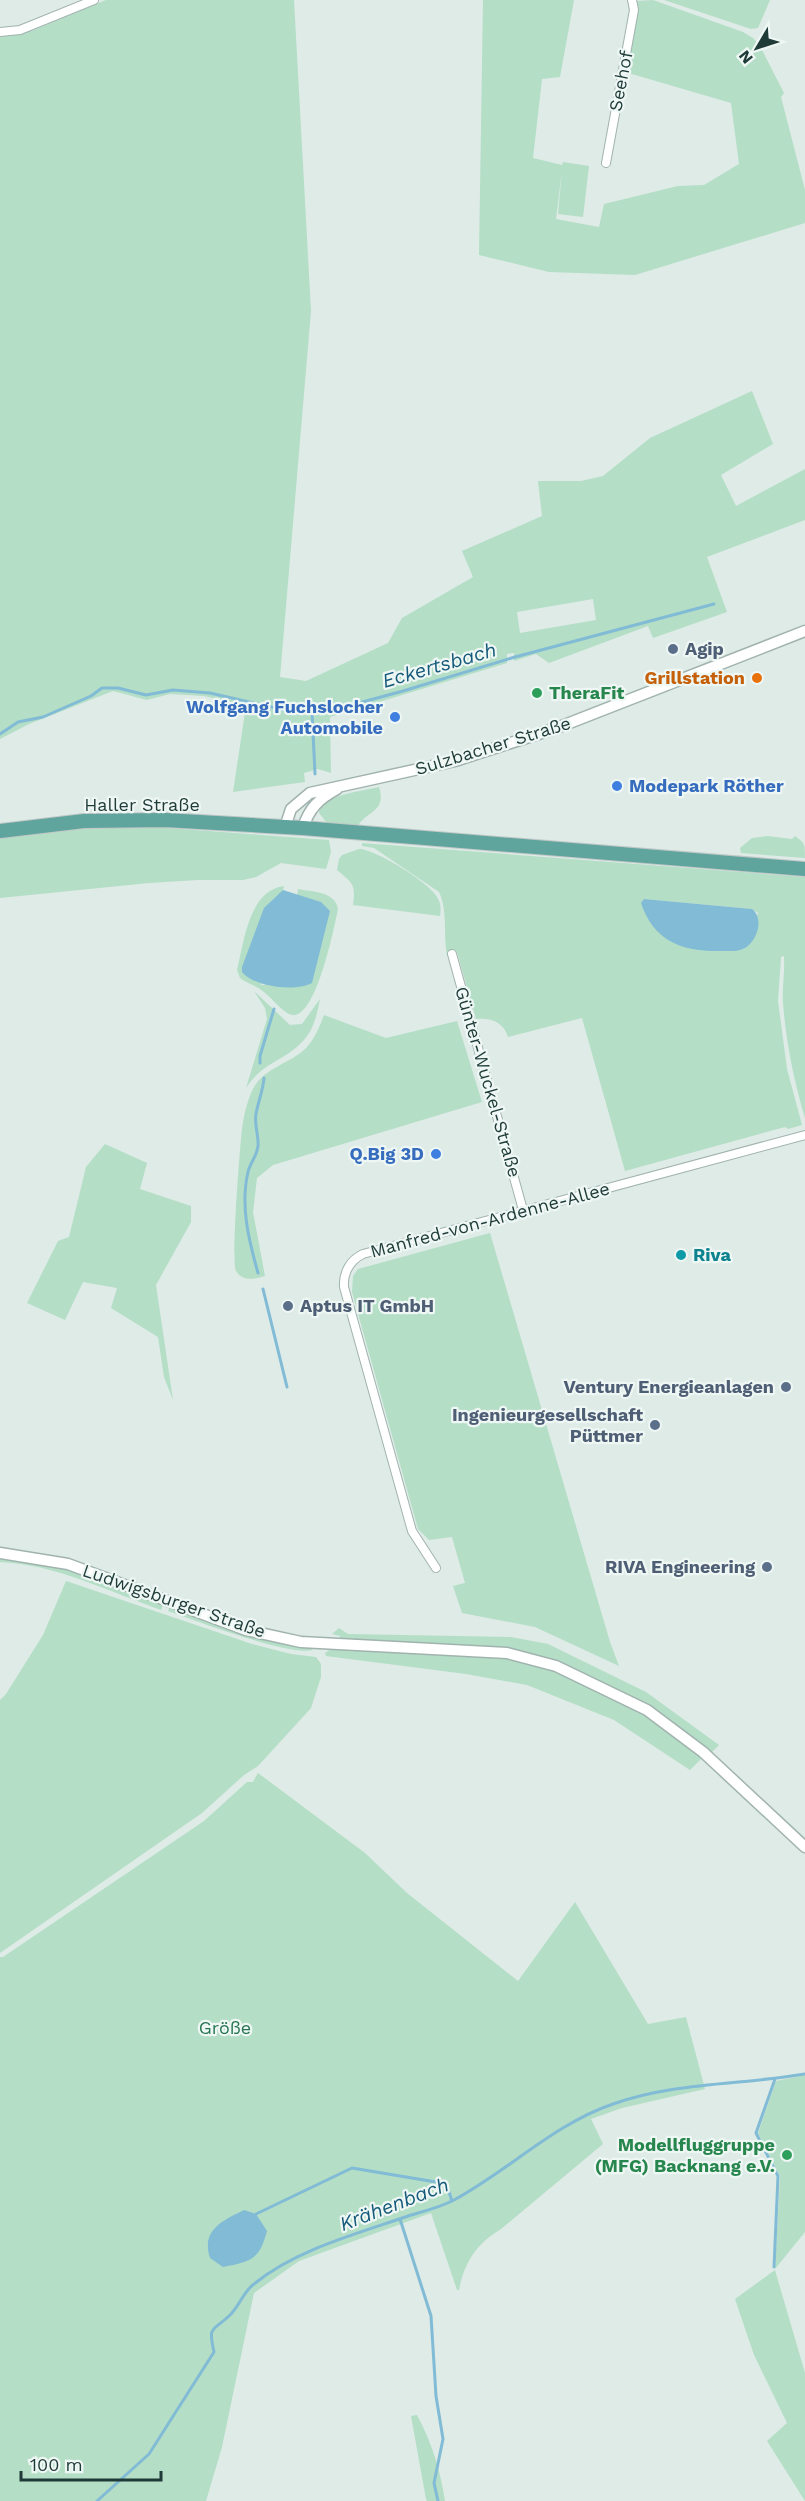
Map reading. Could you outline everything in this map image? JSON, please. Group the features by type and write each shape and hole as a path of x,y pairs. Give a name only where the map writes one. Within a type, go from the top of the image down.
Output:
{"main road":[{"name":"Haller Straße","path":"0,831 111,820 165,820 303,828 805,869"}],"street":[{"path":"0,32 20,30 94,0"},
{"name":"Seehof","path":"606,163 634,10 632,0"},
{"name":"Sulzbacher Straße","path":"285,827 291,809 303,796 316,790 381,778 455,760 554,729 805,630"},
{"path":"303,828 316,803 345,784"},
{"name":"Günter-Wuckel-Straße","path":"452,954 523,1210"},
{"name":"Manfred-von-Ardenne-Allee","path":"436,1568 412,1531 344,1287 345,1276 351,1263 363,1254 805,1135"},
{"name":"Ludwigsburger Straße","path":"0,1553 68,1564 246,1630 301,1642 507,1653 556,1666 647,1710 704,1752 805,1847"}],"green space":[{"path":"106,0 294,0 311,311 280,677 306,681 388,643 402,618 473,577 462,551 542,516 538,481 581,481 603,476 650,438 752,391 773,444 721,475 736,506 805,469 805,520 707,557 727,612 653,638 648,626 549,663 536,654 514,661 514,653 507,654 507,663 330,717 331,773 318,769 304,773 305,782 233,792 246,706 204,696 170,694 147,700 113,691 29,724 0,739 0,37 34,30","holes":["593,599 596,620 520,633 517,612"]},
{"path":"483,0 574,0 560,77 542,79 533,158 562,165 563,162 589,166 583,217 558,214 562,170 556,219 599,227 604,204 678,186 704,185 739,164 731,103 625,72 637,1 653,0 743,32 760,46 784,93 781,97 805,190 805,223 635,275 549,272 479,255"},
{"path":"664,0 770,0 758,28 751,29"},
{"path":"379,787 381,795 378,806 358,826 327,823 319,813 321,807 334,798"},
{"path":"140,826 329,840 331,852 326,869 281,863 256,877 243,880 149,883 0,898 0,837 48,831"},
{"path":"767,836 792,839 795,836 804,844 805,858 741,853 740,848 752,838"},
{"path":"362,843 805,877 805,1118 786,1032 783,997 784,956 781,957 778,1001 787,1069 802,1125 788,1129 785,1127 625,1171 582,1018 508,1037 499,1024 486,1019 476,1019 457,952 447,955 442,899 439,892 374,848 362,846","holes":["644,899 751,909 758,913 744,949 708,951"]},
{"path":"359,849 367,850 389,860 424,883 438,899 440,916 353,905 352,884 337,870 342,855"},
{"path":"284,886 282,894 271,901 261,985 274,984 321,902 297,896 298,889 328,896 336,903 338,909 323,971 316,988 309,1003 301,1012 292,1015 261,990 240,978 237,970 246,932 256,907 272,890"},
{"path":"254,991 290,1025 302,1024 320,999 314,1023 305,1039 294,1050 259,1072 246,1088 267,1019 265,1008"},
{"path":"324,1015 386,1038 457,1021 482,1102 273,1165 257,1178 253,1212 265,1276 245,1278 236,1271 235,1247 241,1140 247,1103 253,1089 264,1076 307,1047 315,1036"},
{"path":"105,1144 147,1163 140,1189 191,1206 191,1222 156,1285 173,1400 164,1377 158,1337 111,1308 117,1288 83,1282 65,1320 27,1303 58,1241 69,1237 86,1167"},
{"path":"490,1233 619,1666 535,1627 462,1613 453,1586 465,1583 452,1537 429,1540 418,1529 352,1292 353,1276 358,1269"},
{"path":"0,1554 48,1562 164,1603 161,1610 62,1573 0,1562"},
{"path":"66,1581 252,1644 291,1654 316,1657 321,1664 321,1677 311,1708 258,1766 244,1775 202,1813 0,1953 0,1700 43,1635"},
{"path":"170,1606 308,1646 313,1650 284,1648 264,1643 168,1611"},
{"path":"339,1628 348,1634 511,1637 548,1644 646,1692 719,1745 711,1753 657,1712 546,1658 524,1651 489,1647 341,1641 340,1636 332,1634"},
{"path":"331,1649 515,1658 567,1674 638,1710 703,1757 690,1770 614,1720 527,1685 466,1674 326,1656 325,1653"},
{"name":"Größe","path":"258,1773 365,1853 407,1893 518,1981 575,1902 648,2024 686,2017 705,2089 622,2108 591,2119 603,2144 478,2247 464,2271 459,2290 457,2290 431,2213 299,2261 254,2293 222,2447 206,2501 0,2501 0,1957 204,1821 247,1782 253,1782"},
{"name":"Modellfluggruppe (MFG) Backnang e.V.","path":"805,2075 805,2232 775,2269 780,2176 758,2133 776,2081"},
{"path":"775,2270 805,2373 805,2501 767,2441 787,2423 754,2355 735,2299"},
{"path":"417,2415 435,2456 445,2501 427,2501 426,2499 411,2416"}],"water":[{"path":"283,890 321,902 330,911 312,983 305,986 275,987 256,981 242,972 264,908"},
{"path":"644,899 752,909 758,918 758,929 750,944 740,950 708,951 683,947 662,936 654,927 641,903"},
{"path":"244,2210 256,2214 267,2231 264,2241 253,2258 223,2267 210,2258 208,2240 211,2233 221,2223"}],"waterway":[{"name":"Eckertsbach","path":"0,734 18,722 43,717 91,696 102,688 118,688 146,695 173,690 210,693 285,710 322,713 515,657 714,604"},
{"path":"312,712 315,774"},
{"path":"260,1063 274,1009"},
{"path":"258,1273 249,1236 245,1198 248,1172 258,1146 256,1118 264,1078"},
{"path":"263,1289 287,1387"},
{"name":"Krähenbach","path":"97,2501 149,2454 214,2352 211,2337 213,2330 232,2312 250,2287 289,2261 329,2243 449,2202 474,2188 571,2123 613,2104 684,2088 805,2074"},
{"path":"774,2267 778,2176 756,2133 775,2079"},
{"path":"256,2214 352,2168 442,2183 452,2201"},
{"path":"400,2219 431,2316 436,2396 443,2439 434,2483 438,2501"}],"place":[{"name":"Agip","path":"673,649"},
{"name":"Grillstation","path":"757,678"},
{"name":"TheraFit","path":"537,693"},
{"name":"Wolfgang Fuchslocher Automobile","path":"395,717"},
{"name":"Modepark Röther","path":"617,786"},
{"name":"Q.Big 3D","path":"436,1154"},
{"name":"Riva","path":"681,1255"},
{"name":"Aptus IT GmbH","path":"288,1306"},
{"name":"Ventury Energieanlagen","path":"786,1387"},
{"name":"Ingenieurgesellschaft Püttmer","path":"655,1425"},
{"name":"RIVA Engineering","path":"767,1567"},
{"name":"Modellfluggruppe (MFG) Backnang e.V.","path":"787,2155"}]}
